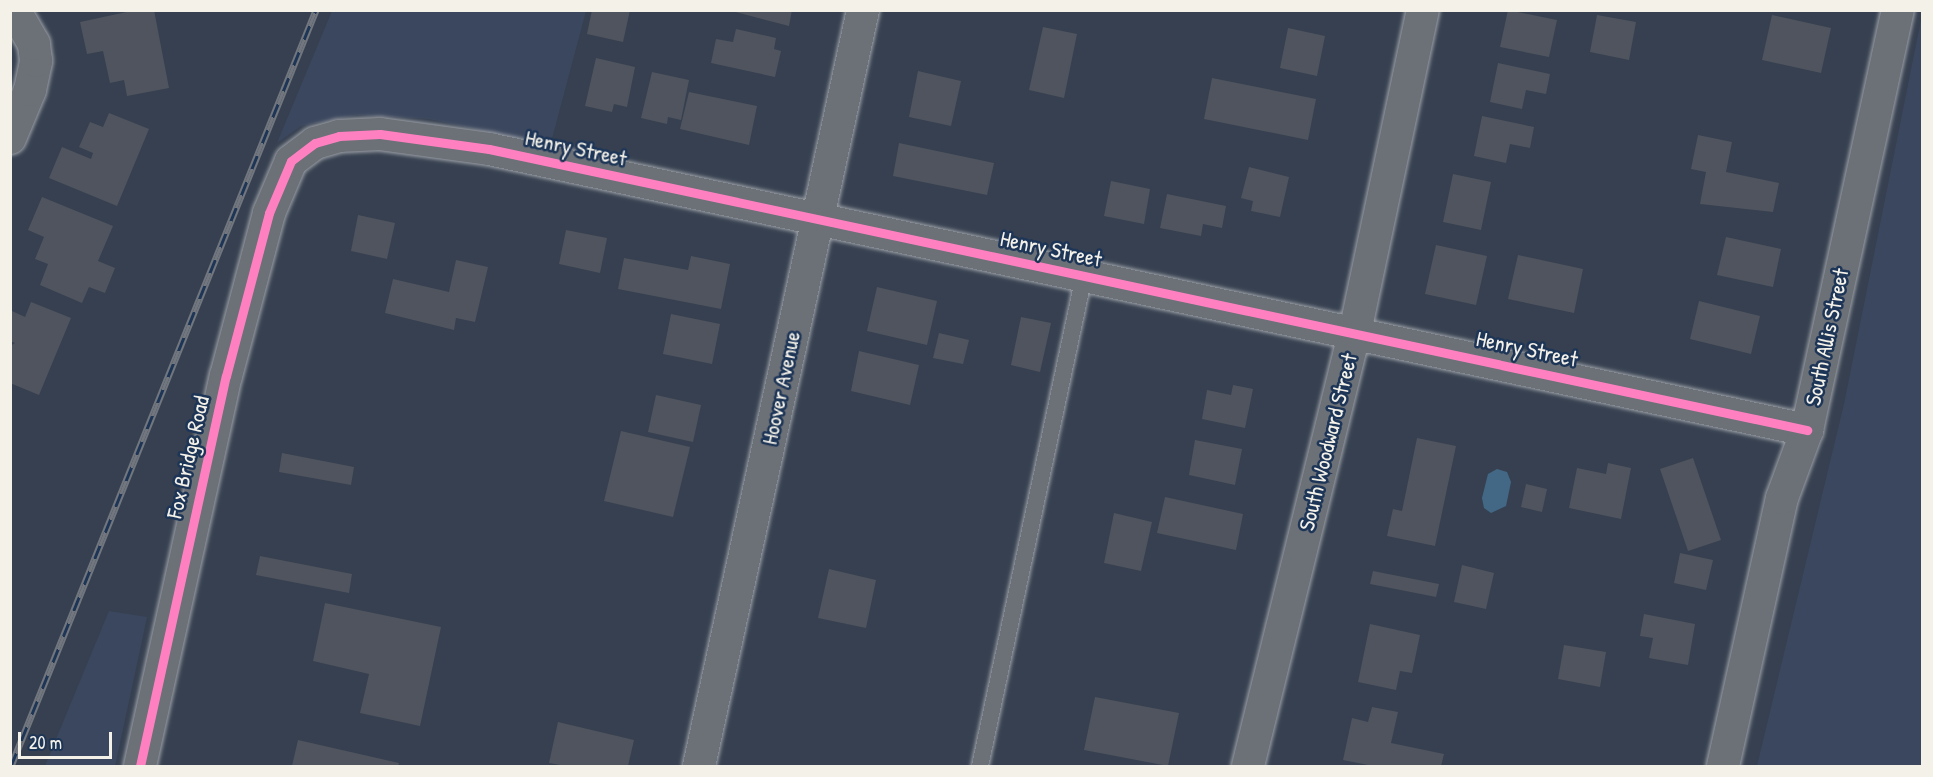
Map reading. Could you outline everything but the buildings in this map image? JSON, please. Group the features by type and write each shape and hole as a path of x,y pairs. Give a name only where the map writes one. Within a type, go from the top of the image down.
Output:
{"street":[{"path":"10,138 30,90 36,61 34,44 14,10"},
{"name":"Hoover Avenue","path":"699,766 863,10"},
{"name":"South Woodward Street","path":"1248,766 1355,333 1423,10"},
{"name":"South Allis Street","path":"1723,766 1782,498 1807,430 1898,10"},
{"name":"Henry Street","path":"291,161 315,143 339,136 380,134 489,149 1807,430"},
{"name":"Fox Bridge Road","path":"141,766 226,376 269,213 291,161"}],"lane":[{"path":"980,766 1084,276"}],"shaded area":[{"path":"332,11 586,11 550,146 429,119 357,115 301,126 277,143"},
{"path":"1922,15 1922,766 1757,766 1844,404"},
{"path":"1497,469 1507,472 1511,482 1506,506 1491,513 1484,508 1482,498 1488,474"},
{"path":"109,611 147,617 115,766 45,766"}],"railway":[{"path":"11,766 316,10"}],"cycle path":[{"path":"140,766 226,376 269,213 291,161 315,143 339,136 380,134 489,149 1807,430"}]}
